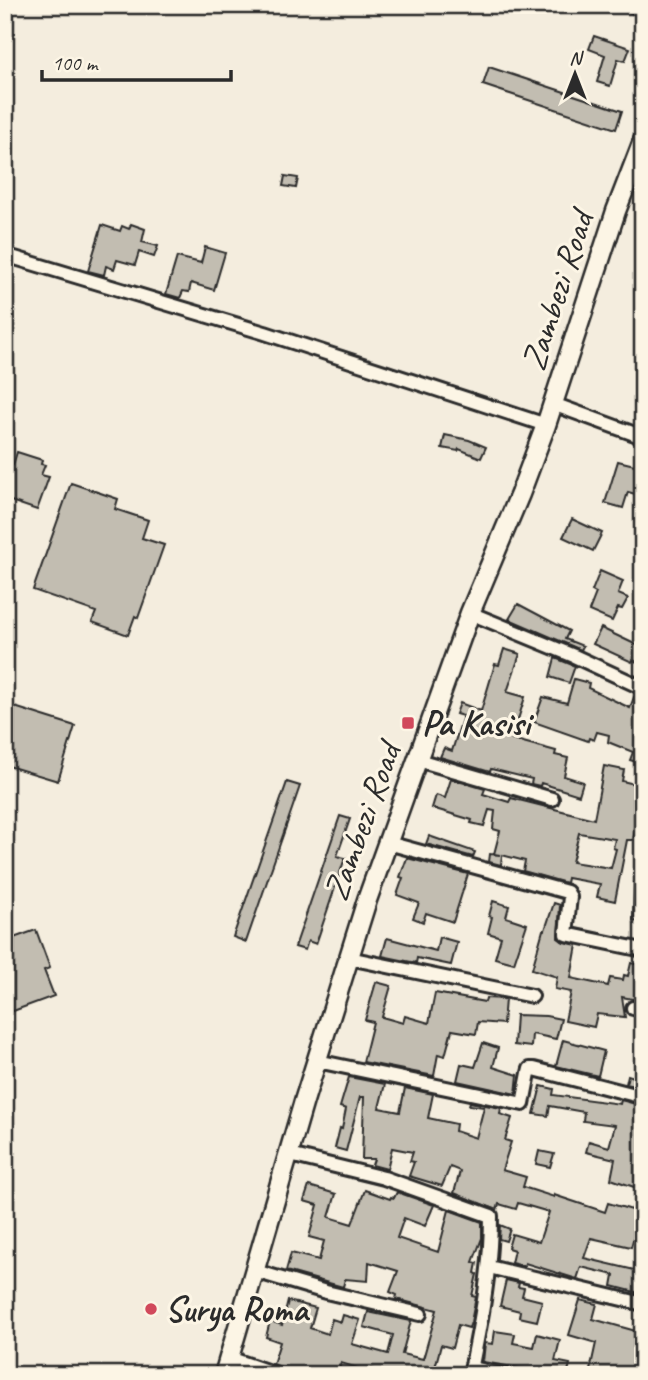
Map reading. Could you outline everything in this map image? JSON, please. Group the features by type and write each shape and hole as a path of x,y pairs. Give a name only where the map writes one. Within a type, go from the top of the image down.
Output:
{"main road":[{"name":"Zambezi Road","path":"226,1366 349,957 387,843 470,613 546,425 615,211 643,141"}],"street":[{"path":"632,5 643,9"},
{"path":"5,255 239,325 546,425"},
{"path":"552,404 643,437"},
{"path":"470,613 575,656 643,688"},
{"path":"418,760 552,799"},
{"path":"387,843 566,892 570,897 566,934 643,950"},
{"path":"349,957 532,996"},
{"path":"317,1061 523,1104 530,1069 643,1097"},
{"path":"290,1155 384,1178 491,1216 489,1267 470,1371 505,1375"},
{"path":"489,1267 643,1304"},
{"path":"255,1272 420,1314"},
{"path":"226,1366 278,1375"}],"building":[{"path":"594,36 630,48 625,61 618,59 610,86 597,82 605,55 589,49"},
{"path":"489,67 622,111 616,129 483,85"},
{"path":"285,176 298,178 296,188 283,186"},
{"path":"131,224 145,229 142,242 158,246 154,257 139,252 135,265 117,260 114,269 106,266 104,275 88,271 102,225 120,231 122,226 129,229"},
{"path":"205,247 225,253 214,290 191,283 189,292 183,291 180,298 166,294 177,257 201,263"},
{"path":"445,435 486,447 481,458 459,449 442,448"},
{"path":"17,452 42,460 41,464 45,465 41,475 49,477 37,510 5,499 5,462 13,465"},
{"path":"618,461 643,467 643,496 628,492 623,508 605,503"},
{"path":"71,483 118,499 115,509 148,520 142,538 164,545 138,618 135,616 128,635 92,622 96,612 33,590"},
{"path":"572,519 602,533 593,551 563,537"},
{"path":"600,571 623,581 618,594 628,598 622,609 618,608 612,621 589,611 596,593 592,591"},
{"path":"518,604 569,631 565,639 583,646 581,650 509,619"},
{"path":"601,628 643,648 643,665 593,644"},
{"path":"504,649 520,654 507,692 525,697 512,739 556,751 555,755 568,758 564,776 583,782 579,795 541,783 540,786 531,784 532,779 491,769 490,772 440,757 444,748 452,751 463,716 456,714 460,703 481,711 495,664 499,665"},
{"path":"555,658 575,666 569,683 550,677"},
{"path":"574,679 589,683 588,688 630,708 634,697 643,701 643,764 630,760 633,752 608,742 609,735 597,732 594,740 589,738 588,741 534,722 543,697 567,703"},
{"path":"5,704 75,726 58,781 5,765"},
{"path":"604,766 624,770 622,781 643,786 643,806 640,806 633,840 627,840 615,901 597,897 600,884 567,878 566,883 523,871 525,861 502,855 501,865 489,862 490,854 500,855 494,854 500,831 493,829 495,811 489,810 484,826 432,808 436,795 445,798 451,779 485,789 483,794 509,802 511,798 594,819","holes":["579,833 615,839 613,848 616,849 611,868 572,862"]},
{"path":"287,782 300,786 246,942 233,937"},
{"path":"340,816 350,819 337,856 345,858 316,944 308,941 305,950 295,947"},
{"path":"429,836 475,852 473,857 426,844"},
{"path":"407,858 468,874 453,922 426,913 423,922 413,918 419,903 397,895"},
{"path":"634,883 643,883 643,922 633,921"},
{"path":"493,901 509,906 506,917 527,924 514,963 495,958 501,937 488,933"},
{"path":"554,903 560,905 558,938 577,945 571,978 608,986 610,978 623,980 624,975 628,976 631,963 643,966 643,1001 622,997 625,1017 597,1014 594,1027 565,1021 571,992 555,989 557,977 532,969"},
{"path":"36,930 50,968 44,970 54,996 5,1014 5,941"},
{"path":"439,937 457,942 451,965 417,958 416,963 382,956 387,938 436,951"},
{"path":"376,982 391,986 382,1017 403,1023 405,1016 429,1023 435,993 485,1002 486,998 505,999 503,1024 478,1022 476,1034 452,1030 445,1056 438,1054 434,1076 363,1062 373,1022 365,1020"},
{"path":"516,1015 561,1019 556,1039 532,1034 531,1047 514,1045"},
{"path":"563,1040 604,1051 598,1076 556,1066"},
{"path":"483,1043 498,1048 493,1067 518,1075 516,1094 457,1081 461,1064 475,1067"},
{"path":"639,1055 643,1056 643,1088 626,1084 628,1075 634,1077"},
{"path":"349,1077 385,1084 379,1108 400,1112 405,1088 433,1094 428,1118 456,1124 455,1131 476,1138 484,1107 469,1105 470,1102 501,1108 500,1114 512,1118 505,1140 511,1142 502,1170 526,1177 523,1187 605,1212 608,1203 632,1210 637,1188 611,1179 615,1159 586,1152 589,1141 609,1147 615,1125 583,1121 584,1112 550,1106 548,1116 534,1114 541,1086 554,1089 553,1095 620,1104 621,1100 643,1106 643,1205 631,1247 591,1238 584,1258 643,1272 643,1294 612,1286 614,1275 581,1267 577,1279 525,1263 524,1266 511,1263 514,1250 508,1248 512,1234 539,1242 549,1212 518,1203 516,1209 499,1204 497,1210 454,1193 460,1171 450,1167 442,1186 409,1176 414,1162 410,1161 413,1152 392,1148 387,1169 372,1165 374,1159 362,1159 364,1097 360,1097 346,1151 335,1148 346,1109 340,1107"},
{"path":"539,1151 554,1154 550,1167 536,1164"},
{"path":"309,1186 336,1194 329,1217 352,1224 365,1190 390,1199 394,1198 397,1192 434,1205 425,1226 404,1218 397,1238 438,1252 449,1210 482,1222 482,1238 473,1262 477,1263 477,1274 472,1296 476,1297 471,1322 469,1328 458,1325 452,1348 441,1345 433,1375 390,1375 341,1363 337,1375 302,1375 273,1364 280,1342 266,1337 270,1321 282,1325 288,1301 316,1308 310,1328 328,1334 332,1319 341,1322 343,1315 360,1320 352,1344 388,1354 393,1335 364,1327 368,1312 411,1321 402,1354 423,1359 437,1310 396,1299 397,1295 390,1292 398,1271 369,1262 368,1281 345,1279 343,1287 286,1271 291,1253 319,1260 324,1241 309,1237 318,1205 304,1201"},
{"path":"500,1225 510,1229 506,1241 499,1239"},
{"path":"506,1280 519,1283 518,1287 524,1288 522,1296 542,1301 537,1321 519,1317 520,1311 500,1306"},
{"path":"580,1300 597,1304 593,1319 643,1333 643,1375 589,1375 596,1343 569,1335"},
{"path":"495,1331 515,1334 513,1343 534,1347 537,1334 560,1340 555,1361 570,1364 567,1375 537,1375 538,1371 483,1362 485,1343 493,1344"}],"place":[{"name":"Pa Kasisi","path":"408,723"},
{"name":"Surya Roma","path":"151,1309"}]}
